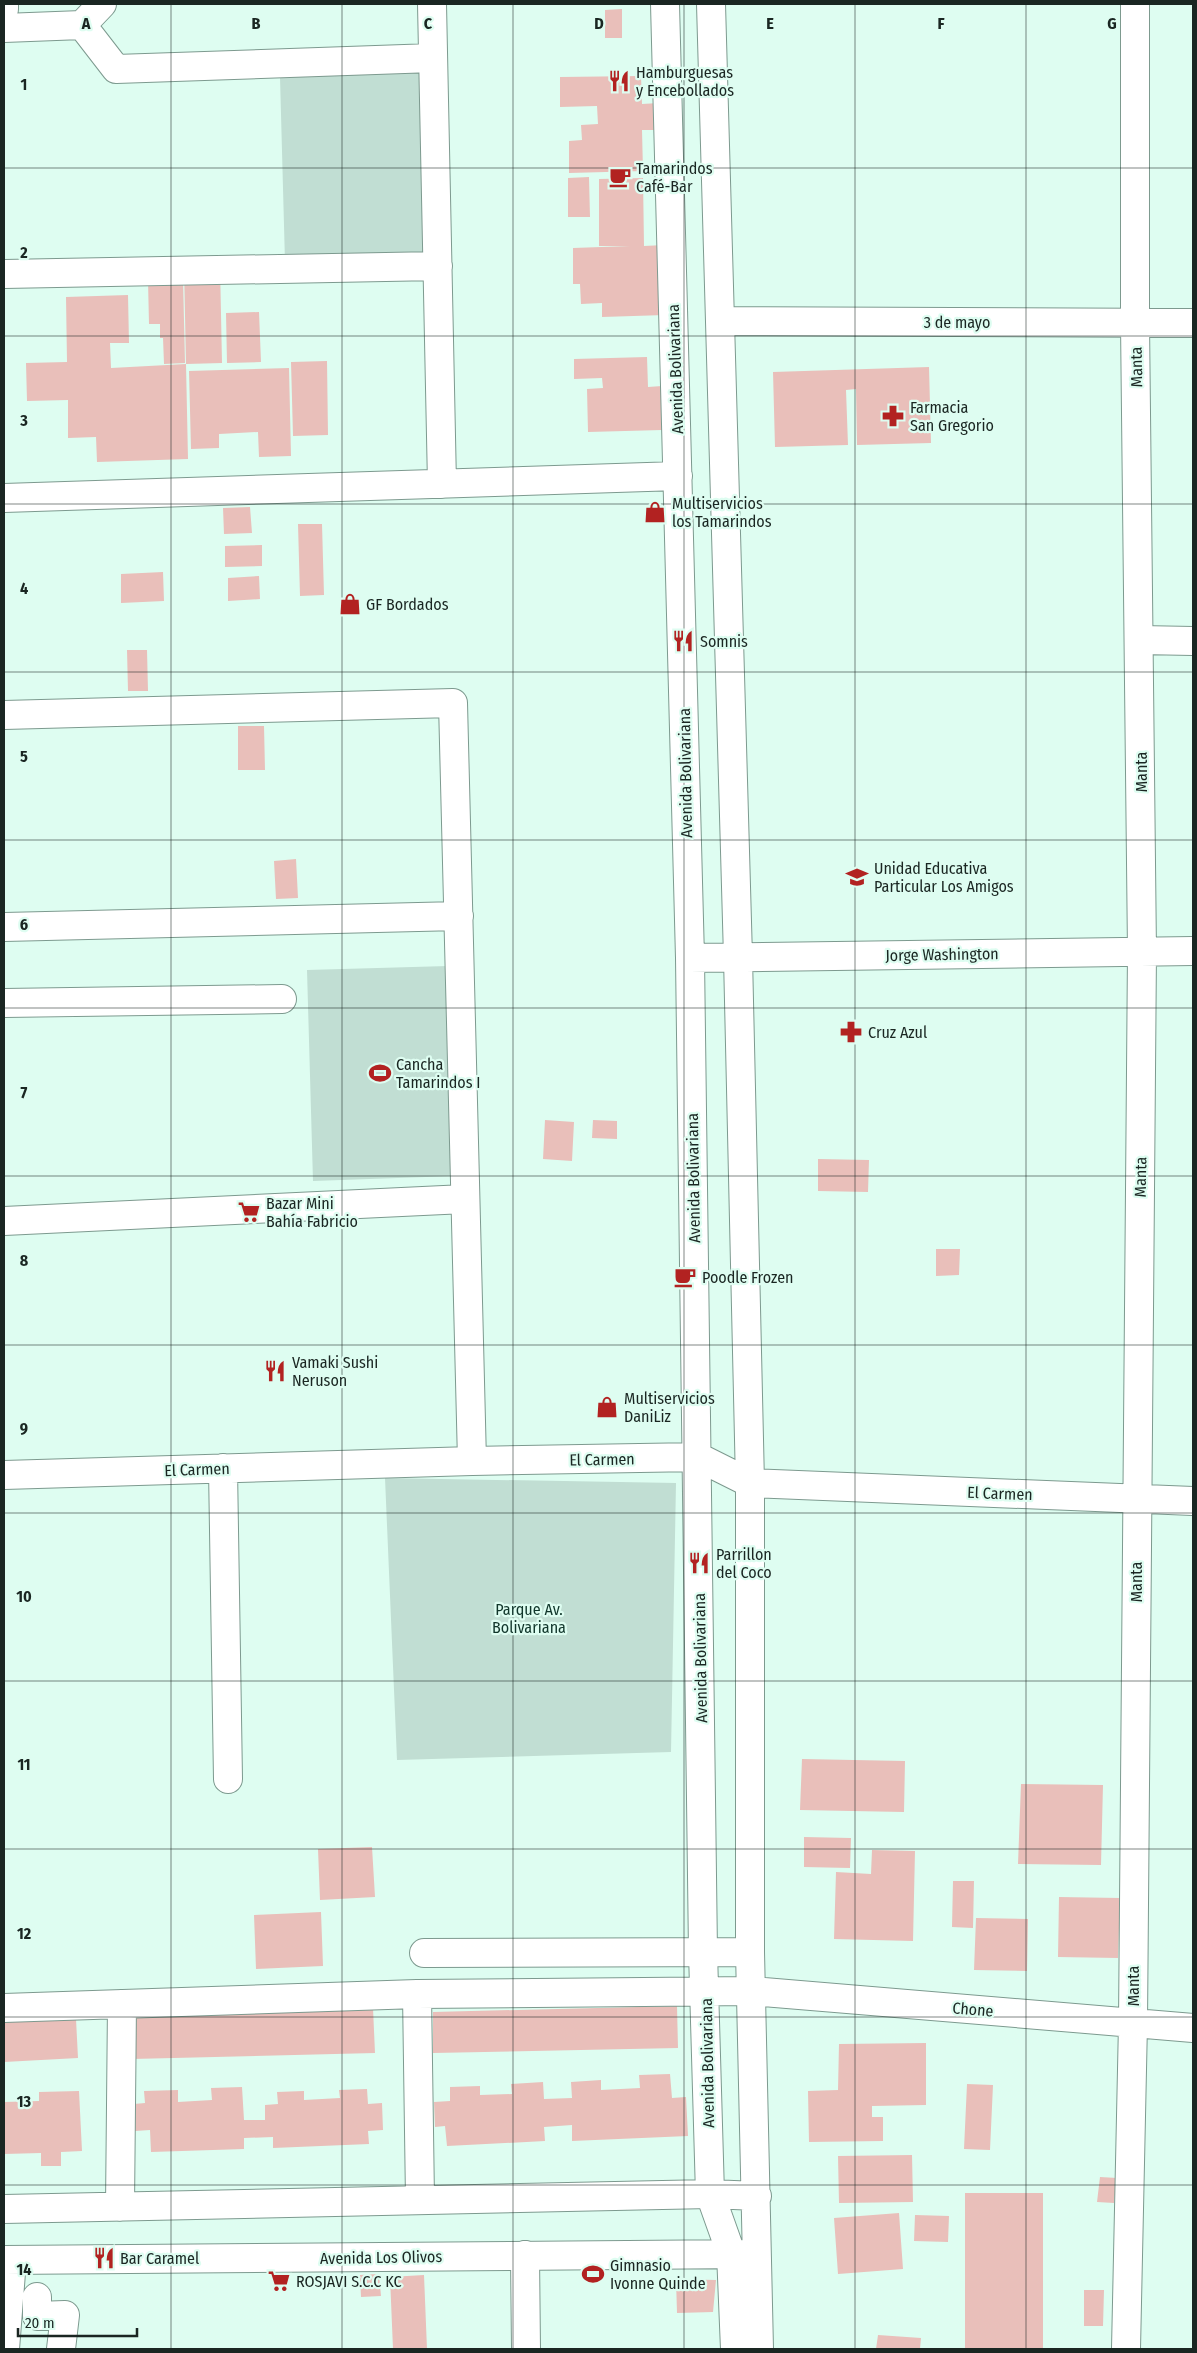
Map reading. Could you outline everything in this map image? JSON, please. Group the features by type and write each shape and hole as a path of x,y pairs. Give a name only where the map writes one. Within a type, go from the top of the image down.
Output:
{"street":[{"path":"4,4 4,9"},
{"path":"4,28 82,25 102,4"},
{"path":"432,4 442,484"},
{"name":"Avenida Bolivariana","path":"665,4 690,958 703,1952 706,1992 710,2194 744,2254 759,2349"},
{"name":"Avenida Bolivariana","path":"711,4 738,957 750,1483 750,1952 757,2196 744,2254 735,2349"},
{"name":"Manta","path":"1126,2349 1133,2023 1142,952 1135,323 1135,4"},
{"path":"82,25 116,69 433,58"},
{"path":"4,274 438,266"},
{"name":"3 de mayo","path":"720,321 1193,323"},
{"path":"4,498 678,476"},
{"path":"1140,640 1193,641"},
{"path":"4,714 453,703 472,1461"},
{"path":"4,927 459,916"},
{"name":"Jorge Washington","path":"690,958 1193,951"},
{"path":"4,1003 282,999"},
{"path":"4,1220 466,1199"},
{"name":"El Carmen","path":"4,1475 472,1461 698,1457 750,1483 1193,1501"},
{"path":"223,1468 228,1779"},
{"path":"424,1953 750,1952"},
{"name":"Chone","path":"4,2008 417,1994 752,1991 1193,2028"},
{"path":"417,1994 420,2200"},
{"path":"120,2207 122,2004"},
{"path":"4,2209 710,2194 757,2196"},
{"name":"Avenida Los Olivos","path":"8,2260 744,2254"},
{"path":"525,2255 526,2349"},
{"path":"5,2349 8,2260"},
{"path":"37,2297 37,2316 65,2315 61,2349"}],"green space":[{"path":"424,72 429,258 285,262 280,77"},
{"name":"Cancha Tamarindos I","path":"448,966 454,1176 313,1181 307,970"},
{"name":"Parque Av. Bolivariana","path":"385,1478 676,1483 671,1752 397,1760"}],"building":[{"path":"622,9 622,38 605,38 605,10"},
{"path":"641,76 642,104 659,103 660,130 642,130 643,171 569,173 569,141 582,140 581,125 598,124 597,106 560,107 560,77"},
{"path":"589,177 590,217 568,217 568,178"},
{"path":"643,178 644,246 664,245 665,315 602,317 602,303 581,304 580,284 573,284 573,248 630,246 599,246 599,179"},
{"path":"220,265 222,363 186,364 184,266"},
{"path":"183,279 185,363 164,364 163,338 160,338 160,324 149,324 148,280"},
{"path":"128,295 129,343 110,343 111,368 186,364 188,459 97,462 96,437 68,438 68,400 27,401 26,363 67,362 66,297"},
{"path":"259,312 261,362 227,363 226,313"},
{"path":"647,357 648,387 662,386 662,430 588,432 587,389 603,388 602,378 574,379 574,359"},
{"path":"327,361 328,435 293,436 291,362"},
{"name":"Farmacia San Gregorio","path":"929,367 931,443 857,445 856,389 846,390 848,445 775,447 773,372"},
{"path":"289,368 291,456 259,457 258,432 219,434 219,448 191,449 189,371"},
{"path":"250,507 252,533 224,534 223,508"},
{"path":"298,524 322,524 324,595 300,596"},
{"path":"262,545 262,566 225,567 225,546"},
{"path":"163,572 164,601 121,603 121,574"},
{"path":"259,576 260,599 228,601 228,578"},
{"path":"127,650 147,650 148,691 128,691"},
{"path":"238,726 264,726 265,770 238,770"},
{"path":"296,859 298,898 276,899 274,861"},
{"path":"545,1120 574,1122 572,1161 543,1159"},
{"path":"593,1120 617,1121 617,1139 592,1138"},
{"path":"818,1159 869,1160 868,1192 818,1191"},
{"path":"936,1249 960,1249 959,1275 936,1276"},
{"path":"802,1759 905,1761 904,1812 800,1810"},
{"path":"1021,1784 1103,1785 1101,1865 1018,1864"},
{"path":"804,1837 851,1838 850,1868 804,1867"},
{"path":"372,1847 375,1897 320,1900 318,1849"},
{"path":"872,1850 915,1851 913,1941 834,1939 836,1872 871,1874"},
{"path":"953,1881 974,1881 973,1928 952,1927"},
{"path":"1059,1897 1120,1898 1118,1958 1058,1957"},
{"path":"321,1912 323,1966 256,1969 254,1915"},
{"path":"976,1918 1028,1919 1027,1971 974,1970"},
{"path":"677,2006 678,2048 433,2053 433,2012"},
{"path":"373,2008 375,2053 132,2059 131,2015"},
{"path":"76,2019 78,2058 4,2062 4,2022"},
{"path":"926,2043 926,2105 872,2106 872,2117 883,2117 883,2141 809,2142 808,2091 838,2090 839,2044"},
{"path":"670,2074 672,2098 686,2097 688,2136 572,2141 572,2125 544,2127 545,2141 447,2146 445,2126 435,2127 434,2102 450,2101 450,2087 480,2086 480,2095 512,2094 511,2084 543,2082 544,2099 572,2098 571,2082 601,2080 601,2090 640,2088 639,2075"},
{"path":"967,2084 993,2085 990,2150 964,2149"},
{"path":"242,2087 244,2120 265,2120 265,2105 278,2104 277,2092 304,2091 304,2100 340,2098 339,2090 367,2089 368,2104 382,2103 383,2130 368,2131 369,2144 273,2148 273,2137 244,2138 244,2149 151,2152 150,2130 135,2131 134,2104 145,2103 144,2091 178,2090 178,2102 212,2100 211,2088"},
{"path":"79,2091 82,2151 61,2152 61,2166 41,2166 41,2153 4,2154 4,2102 39,2101 39,2092"},
{"path":"912,2155 913,2202 839,2203 838,2156"},
{"path":"1100,2177 1117,2178 1114,2203 1097,2202"},
{"path":"965,2193 1043,2193 1043,2349 965,2349"},
{"path":"899,2213 903,2269 838,2274 834,2218"},
{"path":"915,2215 949,2216 948,2242 914,2241"},
{"path":"379,2274 381,2296 361,2297 360,2275"},
{"path":"424,2275 427,2349 393,2349 390,2277"},
{"path":"676,2279 716,2280 713,2312 677,2313"},
{"path":"1084,2290 1104,2290 1103,2326 1084,2326"},
{"path":"878,2335 921,2338 920,2349 876,2349"}],"place":[{"name":"Hamburguesas y Encebollados","path":"619,81"},
{"name":"Tamarindos Café-Bar","path":"620,177"},
{"name":"Farmacia San Gregorio","path":"893,416"},
{"name":"Multiservicios los Tamarindos","path":"655,512"},
{"name":"GF Bordados","path":"350,604"},
{"name":"Somnis","path":"683,641"},
{"name":"Unidad Educativa Particular Los Amigos","path":"857,877"},
{"name":"Cruz Azul","path":"851,1032"},
{"name":"Cancha Tamarindos I","path":"380,1073"},
{"name":"Bazar Mini Bahía Fabricio","path":"249,1212"},
{"name":"Poodle Frozen","path":"685,1277"},
{"name":"Vamaki Sushi Neruson","path":"275,1371"},
{"name":"Multiservicios DaniLiz","path":"607,1407"},
{"name":"Parrillon del Coco","path":"699,1563"},
{"name":"Bar Caramel","path":"104,2258"},
{"name":"Gimnasio Ivonne Quinde","path":"593,2274"},
{"name":"ROSJAVI S.C.C KC","path":"279,2281"}]}
